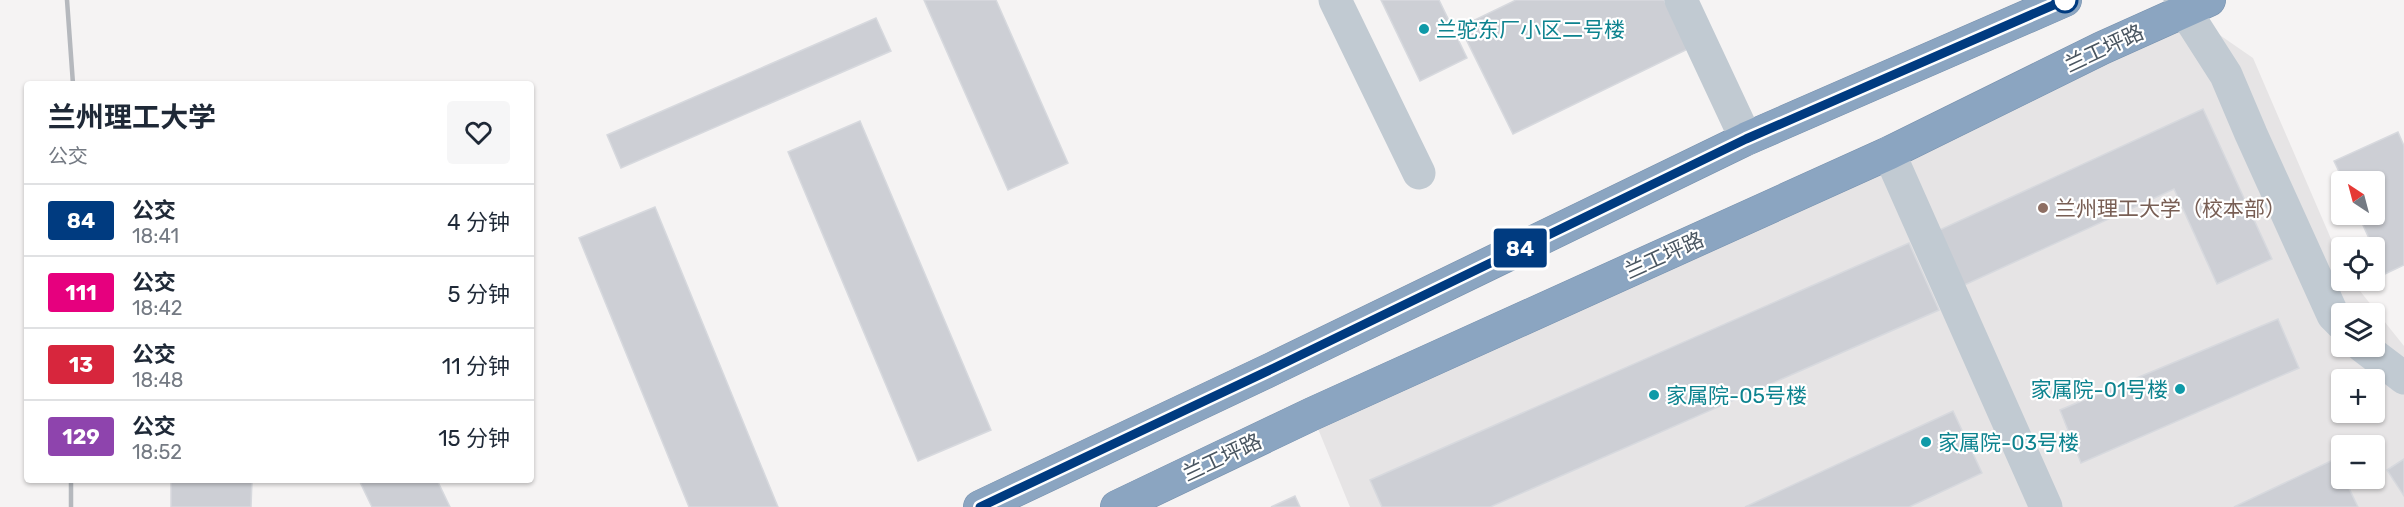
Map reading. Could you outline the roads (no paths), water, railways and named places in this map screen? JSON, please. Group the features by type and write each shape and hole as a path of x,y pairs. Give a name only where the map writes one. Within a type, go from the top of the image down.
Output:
{"highway":[{"path":"980,507 1284,363 1746,139 2065,0"},
{"name":"兰工坪路","path":"1117,507 1312,414 1889,153 2191,4"}],"street":[{"path":"1335,0 1419,173"},
{"path":"1681,0 1746,139"},
{"path":"2191,4 2226,75 2331,311"},
{"path":"1889,153 2046,507"},
{"path":"2385,351 2404,353"},
{"path":"2375,357 2404,378"}],"railway":[{"path":"67,0 73,81"},
{"path":"71,483 71,507"}],"place":[{"name":"兰驼东厂小区二号楼","path":"1424,29"},
{"name":"兰州理工大学（校本部）","path":"2043,208"},
{"name":"家属院-01号楼","path":"2180,389"},
{"name":"家属院-05号楼","path":"1654,395"},
{"name":"家属院-03号楼","path":"1926,442"}]}
